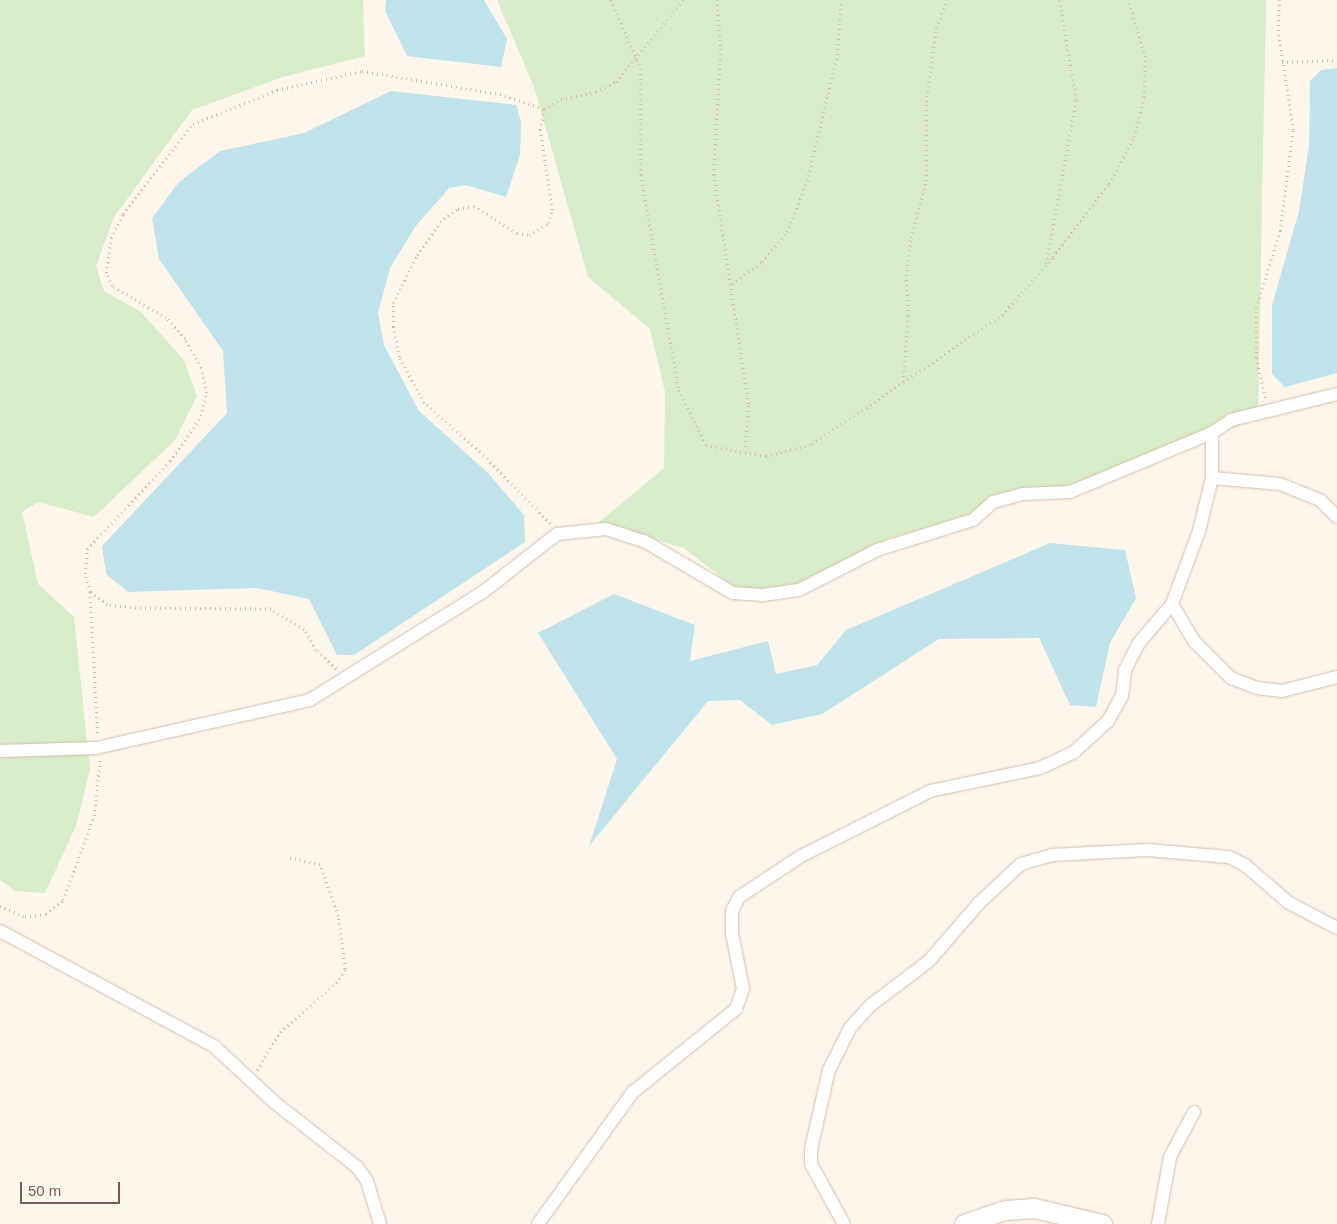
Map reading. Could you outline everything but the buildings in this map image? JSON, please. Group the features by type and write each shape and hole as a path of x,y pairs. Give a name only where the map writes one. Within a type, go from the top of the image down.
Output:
{"street":[{"path":"0,751 99,747 310,700 349,679 482,592 560,534 606,529 644,541 733,593 763,595 798,590 877,550 973,520 993,502 1023,494 1070,492 1212,433 1231,420 1268,409 1337,394"},
{"path":"538,1224 633,1092 736,1009 743,989 732,933 732,911 739,897 801,856 930,791 1040,768 1074,752 1108,721 1122,696 1125,670 1138,644 1172,604 1199,531 1212,478 1212,433"},
{"path":"1212,478 1280,484 1320,500 1337,517"},
{"path":"1172,604 1194,641 1232,678 1257,688 1282,691 1337,677"},
{"path":"844,1224 811,1164 810,1148 829,1070 850,1028 871,1005 929,962 979,903 1021,864 1052,855 1147,850 1230,857 1245,865 1289,903 1337,928"},
{"path":"0,931 215,1047 251,1080 357,1167 367,1181 380,1224"},
{"path":"1158,1224 1170,1157 1194,1112"},
{"path":"964,1224 1005,1210 1034,1208 1102,1224"}],"path":[{"path":"610,0 637,59 642,87 639,116 641,176 679,390 706,445 766,456 812,444 1002,315 1045,266 1109,184 1134,137 1144,97 1145,57 1128,0"},
{"path":"560,534 480,452 424,403 398,358 393,327 394,303 417,255 440,222 458,209 474,206 517,233 529,235 548,223 552,210 542,158 540,130 544,109 561,99 596,92 616,82 637,59 683,0"},
{"path":"717,0 721,49 714,175 749,406 745,451"},
{"path":"732,284 762,262 787,232 807,181 837,55 842,0"},
{"path":"903,382 908,316 906,276 911,238 926,181 926,102 936,28 947,0"},
{"path":"1045,266 1064,183 1076,100 1059,0"},
{"path":"1268,409 1254,332 1260,287 1280,231 1292,157 1293,130 1282,62 1279,0"},
{"path":"1282,62 1337,60"},
{"path":"0,906 25,917 46,914 63,900 94,816 102,771 90,592 85,574 87,549 170,461 202,416 206,393 201,368 185,339 166,318 112,286 106,273 112,238 123,214 193,124 277,90 362,71 500,94 544,109"},
{"path":"90,592 107,605 136,608 270,609 304,630 316,650 349,679"},
{"path":"251,1080 280,1032 336,983 345,968 338,916 320,864 289,858"}],"green space":[{"path":"0,0 363,0 365,56 283,77 192,110 114,217 96,266 104,291 141,312 184,360 197,396 175,440 94,517 39,502 22,512 38,584 74,617 90,769 76,826 45,893 15,891 0,880"},
{"path":"497,0 1266,0 1258,417 1173,454 887,539 814,577 750,600 684,548 598,523 664,468 665,392 650,329 588,277 534,87"}],"water":[{"path":"386,0 484,0 507,39 501,67 407,56 385,11"},
{"path":"1337,68 1337,373 1285,387 1272,374 1272,305 1299,211 1309,146 1310,81 1321,70"},
{"path":"391,91 516,105 521,122 520,155 506,197 466,185 449,188 415,227 390,268 378,313 384,345 419,411 488,473 524,515 525,542 354,655 337,655 309,599 257,588 128,592 106,574 102,546 227,413 223,351 159,259 152,218 179,182 220,151 304,133"},
{"path":"1050,543 1125,550 1136,598 1110,643 1096,707 1070,705 1039,638 939,639 822,714 772,725 740,700 708,701 589,846 617,759 538,633 614,594 695,625 690,661 768,641 776,674 817,665 846,630"}]}
